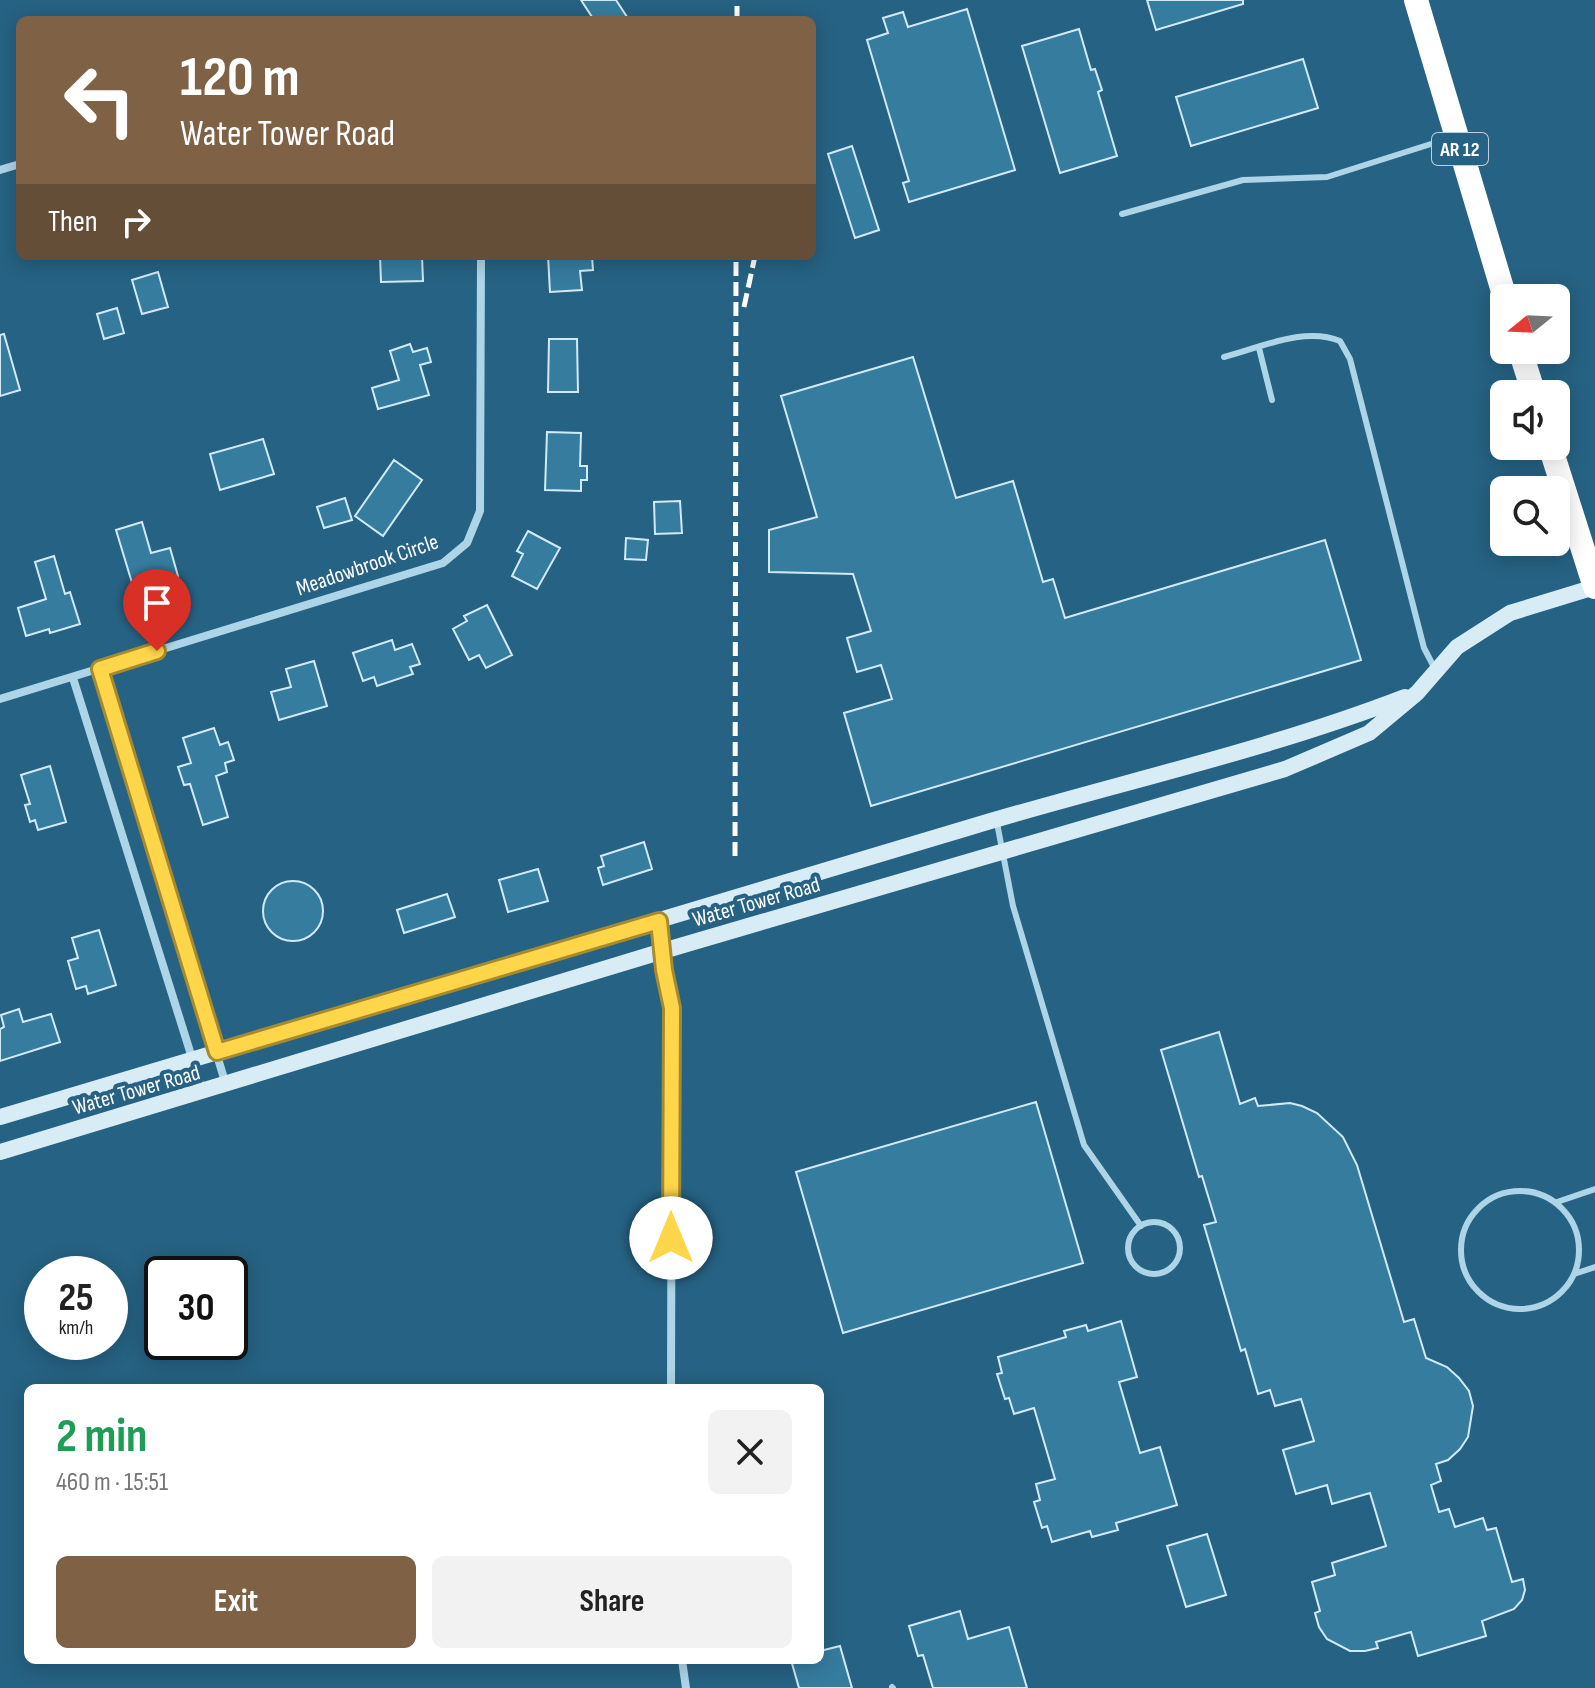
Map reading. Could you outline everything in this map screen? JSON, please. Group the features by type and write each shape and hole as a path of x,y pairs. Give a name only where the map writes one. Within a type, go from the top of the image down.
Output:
{"highway":[{"name":"AR 12","path":"1416,0 1501,284"},
{"path":"1554,460 1595,587"}],"street":[{"name":"Meadowbrook Circle","path":"0,699 443,563 467,543 480,511 481,260"},
{"name":"Water Tower Road","path":"0,1152 227,1086 663,951 1285,769 1369,733 1417,693 1457,647 1510,613 1595,587"},
{"path":"100,669 227,1086"},
{"path":"73,678 203,1093"},
{"name":"Water Tower Road","path":"0,1117 996,819 1332,723 1417,693"},
{"path":"659,921 672,1018 671,1384"},
{"path":"683,1664 686,1688"}],"lane":[{"path":"1122,214 1243,180 1327,177 1456,136"},
{"path":"1224,357 1305,336 1326,335 1340,341 1350,359 1424,648 1436,672"},
{"path":"1259,348 1272,400"},
{"path":"996,819 1013,906 1084,1145 1141,1226"},
{"path":"1557,1202 1595,1189"},
{"path":"1510,1192 1529,1192 1557,1202 1572,1223 1578,1239 1579,1257 1565,1289 1550,1301 1533,1308 1514,1309 1496,1304 1480,1294 1462,1262 1462,1243 1467,1225 1478,1210 1494,1197 1510,1192"},
{"path":"1149,1223 1165,1225 1177,1237 1179,1254 1176,1262 1163,1273 1146,1273 1138,1269 1129,1256 1130,1238 1141,1226 1149,1223"},
{"path":"1574,1274 1595,1267"}],"building":[{"path":"581,0 616,0 626,16 591,16"},
{"path":"1147,0 1243,0 1243,4 1156,30"},
{"path":"967,9 1015,170 909,202 903,183 909,181 867,40 888,33 883,18 903,12 908,27"},
{"path":"1079,29 1091,70 1095,69 1102,90 1098,92 1117,156 1060,173 1022,46"},
{"path":"1303,59 1318,108 1191,146 1176,97"},
{"path":"852,146 879,230 855,238 828,154"},
{"path":"380,260 422,260 423,281 381,282"},
{"path":"548,260 592,260 593,270 580,271 582,290 550,292"},
{"path":"158,272 168,307 142,314 132,280"},
{"path":"117,308 124,333 104,339 97,314"},
{"path":"4,334 20,390 0,396 0,335"},
{"path":"549,339 577,339 578,392 548,392"},
{"path":"410,344 413,352 427,348 431,362 420,365 429,395 378,409 372,388 399,380 390,351"},
{"path":"913,357 956,498 1013,481 1043,582 1053,579 1065,618 1325,540 1361,660 871,806 844,713 892,699 881,665 857,672 847,638 871,631 853,574 769,572 769,530 817,517 781,396"},
{"path":"547,432 581,433 580,466 587,466 587,480 581,480 581,491 545,490"},
{"path":"263,439 274,474 220,490 210,454"},
{"path":"394,460 422,480 383,536 355,516"},
{"path":"345,498 352,520 324,528 317,507"},
{"path":"680,501 682,533 655,534 654,502"},
{"path":"142,522 151,553 170,548 178,576 156,583 158,589 136,596 116,530"},
{"path":"528,531 560,548 537,589 512,576 523,554 517,551"},
{"path":"626,538 648,540 646,560 625,559"},
{"path":"54,556 65,594 70,592 80,624 26,636 18,608 46,599 35,562"},
{"path":"487,605 512,655 486,668 479,655 469,660 453,629 467,621 464,616"},
{"path":"392,640 395,650 412,644 420,664 410,667 413,674 377,686 374,677 363,681 353,653"},
{"path":"314,661 327,706 279,720 271,692 291,687 286,669"},
{"path":"214,728 220,745 228,742 234,760 225,763 227,772 216,776 228,817 203,825 190,784 184,785 178,767 191,763 183,738"},
{"path":"50,766 66,822 38,830 35,820 30,822 25,805 30,804 21,775"},
{"path":"644,842 652,869 603,885 598,868 604,866 601,856"},
{"path":"538,869 548,901 508,912 499,880"},
{"path":"293,881 305,883 314,890 321,899 321,923 314,932 305,939 293,941 281,939 272,932 265,923 263,911 265,899 272,890 281,883"},
{"path":"447,894 455,917 404,933 397,910"},
{"path":"99,930 116,985 88,994 86,986 76,989 68,961 78,958 72,938"},
{"path":"19,1009 23,1022 51,1014 60,1042 0,1061 0,1029 4,1027 1,1015"},
{"path":"1219,1032 1240,1104 1255,1098 1258,1106 1290,1103 1302,1106 1317,1113 1343,1137 1357,1165 1404,1322 1414,1319 1426,1358 1447,1367 1469,1391 1473,1406 1468,1437 1448,1460 1436,1464 1441,1481 1431,1485 1439,1512 1449,1509 1455,1527 1483,1518 1487,1530 1496,1528 1512,1582 1523,1579 1525,1590 1522,1600 1514,1609 1482,1621 1486,1636 1418,1656 1411,1632 1376,1642 1378,1648 1350,1651 1327,1639 1319,1627 1315,1613 1320,1611 1312,1582 1335,1575 1332,1563 1386,1546 1370,1493 1332,1504 1327,1485 1296,1494 1283,1450 1314,1441 1301,1399 1275,1406 1270,1390 1258,1394 1245,1349 1241,1351 1204,1225 1216,1222 1202,1176 1199,1177 1161,1050"},
{"path":"1036,1102 1083,1263 843,1333 796,1172"},
{"path":"1121,1321 1137,1377 1119,1382 1140,1453 1160,1447 1177,1505 1116,1523 1118,1530 1092,1537 1090,1531 1052,1542 1047,1526 1042,1528 1034,1502 1040,1500 1036,1484 1055,1479 1034,1408 1014,1414 1009,1398 1005,1399 997,1374 1002,1373 998,1357 1066,1337 1064,1331 1086,1325 1088,1331"},
{"path":"1207,1534 1226,1595 1186,1607 1167,1546"},
{"path":"960,1611 968,1639 1009,1627 1027,1688 933,1688 923,1655 918,1656 909,1626"},
{"path":"840,1646 852,1688 799,1688 792,1664 824,1664 824,1650"}],"railway":[{"path":"737,0 737,16"},
{"path":"735,856 736,260"},
{"path":"744,307 754,260"}],"route":[{"path":"157,651 100,669 217,1052 659,921 672,1008 671,1238"}]}
